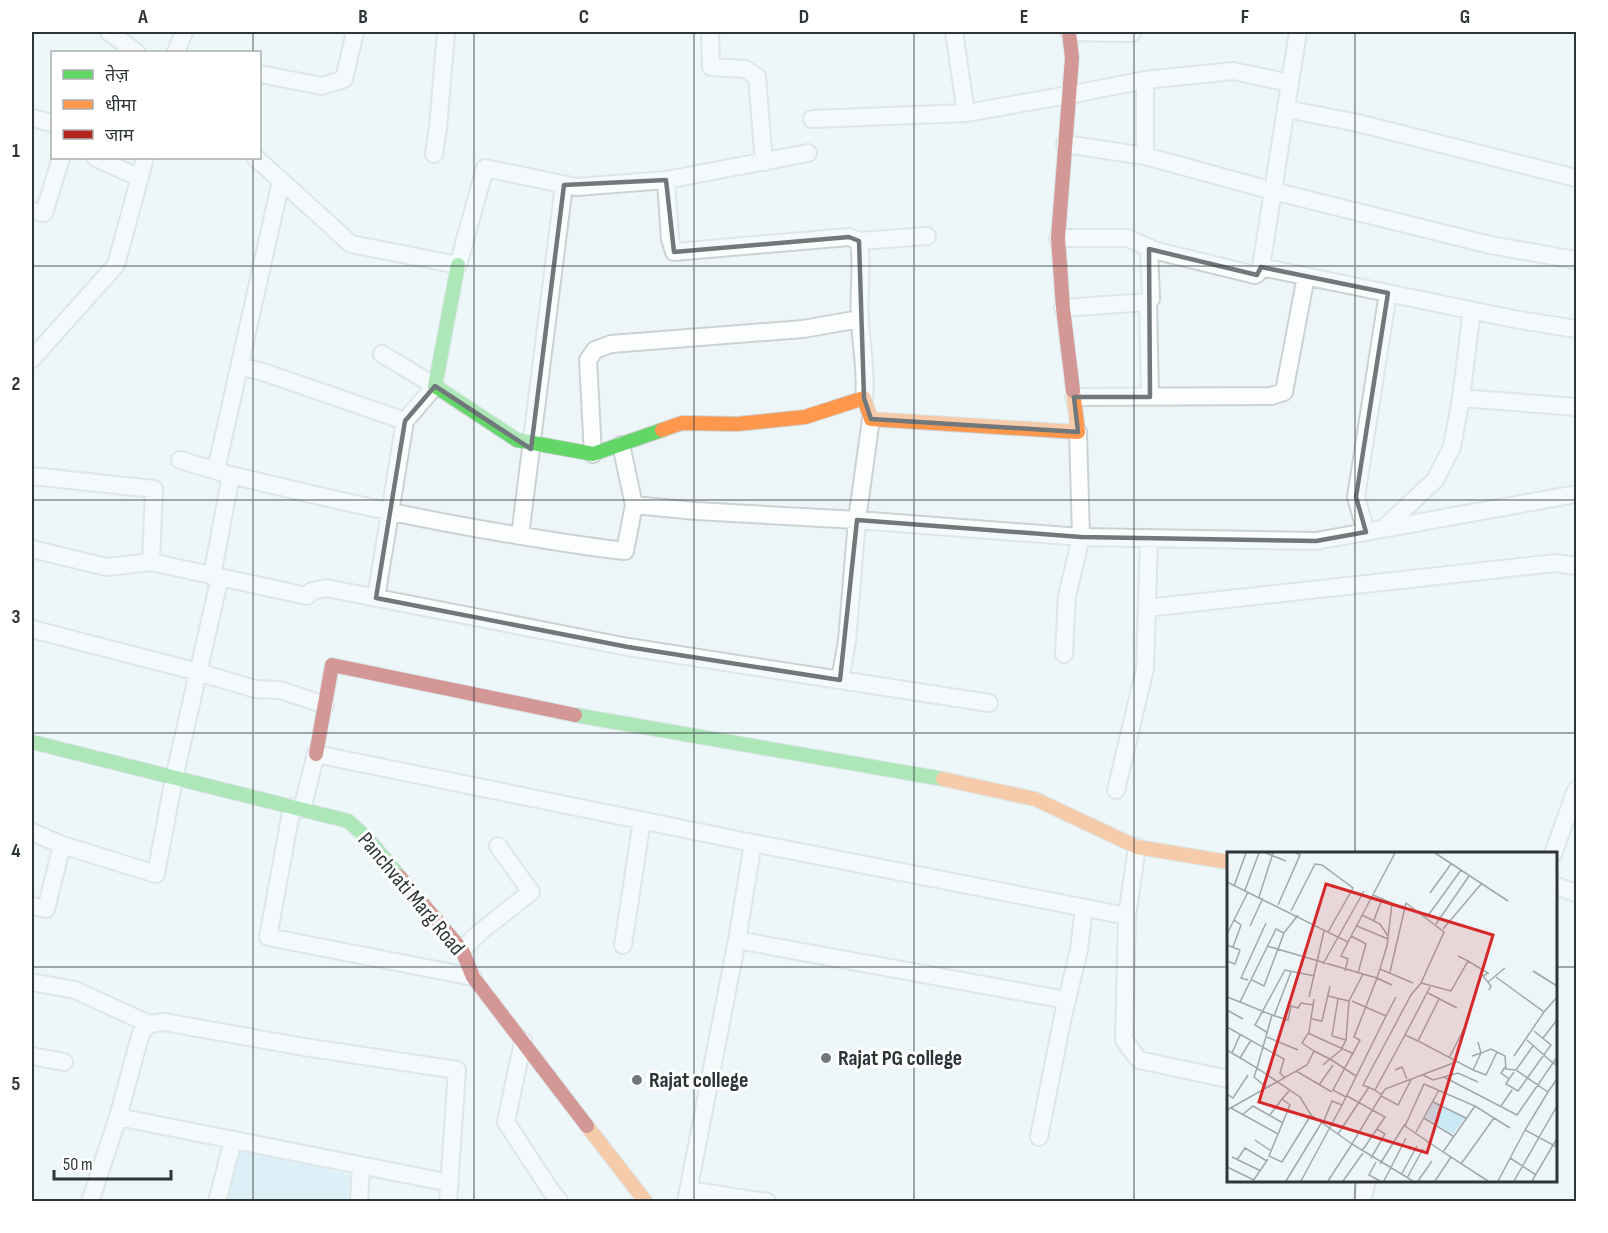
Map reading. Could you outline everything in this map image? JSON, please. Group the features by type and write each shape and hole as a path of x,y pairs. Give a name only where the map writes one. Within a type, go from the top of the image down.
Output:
{"street":[{"path":"109,32 135,51"},
{"path":"176,51 184,32"},
{"path":"261,74 322,86 344,79 355,32"},
{"path":"434,154 446,32"},
{"path":"710,32 711,68 745,69 757,77 764,162"},
{"path":"954,32 966,113"},
{"path":"1064,654 1067,596 1081,537 1078,432 1058,238 1072,58 1069,32 1132,33"},
{"path":"1058,238 1128,238 1152,249 1258,273 1261,267 1298,32"},
{"path":"812,119 966,113 1145,80 1233,71 1290,83"},
{"path":"1145,80 1145,156"},
{"path":"1286,109 1358,123 1576,178"},
{"path":"32,118 51,123"},
{"path":"1065,144 1145,156 1273,191 1490,245 1576,260"},
{"path":"376,598 405,421 435,386 458,265 485,168 577,187 666,180 808,153"},
{"path":"32,211 44,213 61,159"},
{"path":"98,159 140,178"},
{"path":"32,359 116,264 145,159"},
{"path":"257,159 351,244 458,265"},
{"path":"666,180 670,239 674,252 849,237 859,241 927,236"},
{"path":"32,832 62,845 156,874 216,576 224,473 240,366 281,181"},
{"path":"520,536 564,184"},
{"path":"840,680 847,641 857,520 871,419 864,398 866,381 860,318 862,258 859,241"},
{"path":"1150,397 1148,302 1151,299 1149,249 1152,249"},
{"path":"1261,267 1576,329"},
{"path":"1074,397 1271,396 1284,392 1306,276"},
{"path":"1366,532 1356,497 1388,292"},
{"path":"1064,308 1148,302"},
{"path":"1384,528 1435,480 1452,447 1461,398 1472,310"},
{"path":"593,454 588,360 595,350 611,344 803,329 860,318"},
{"path":"382,354 517,440 593,454 682,423 737,424 805,417 864,398"},
{"path":"240,366 405,421"},
{"path":"1461,398 1576,407"},
{"path":"871,419 1078,432"},
{"path":"180,460 337,500 466,527 592,548 625,551 634,505 621,445"},
{"path":"32,476 154,489 151,562"},
{"path":"634,505 1081,537 1316,541 1576,494"},
{"path":"1116,790 1145,669 1149,538"},
{"path":"32,549 106,567 151,562 307,596 312,591 326,588 628,646 989,703"},
{"path":"1147,608 1556,563 1576,566"},
{"path":"32,629 255,689 280,690 325,705"},
{"path":"473,977 268,937 297,808 316,754 332,665 551,711 940,778 1035,799 1137,847 1227,862"},
{"name":"Panchvati Marg Road","path":"32,742 348,821 367,838 462,950 473,977 646,1202"},
{"path":"316,754 1127,916"},
{"path":"1554,852 1570,825 1576,790"},
{"path":"623,945 642,820"},
{"path":"753,843 737,940 687,1196 767,1202"},
{"path":"32,906 46,909 62,845"},
{"path":"462,950 480,932 531,892 498,846"},
{"path":"1137,847 1127,916 1124,1040 1139,1060 1227,1078"},
{"path":"1557,886 1576,893"},
{"path":"1039,1137 1066,1000 1079,950 1084,908"},
{"path":"737,940 1066,1000"},
{"path":"32,981 75,990 149,1024 176,1023 304,1047 457,1070 448,1202"},
{"path":"90,1202 118,1117 137,1044 141,1033 149,1024"},
{"path":"523,1041 506,1122 553,1198"},
{"path":"32,1056 64,1062"},
{"path":"118,1117 450,1183"},
{"path":"217,1202 233,1140"},
{"path":"359,1202 361,1166"},
{"path":"1362,1202 1367,1182"}],"highlighted area":[{"path":"666,180 674,252 849,237 859,241 864,398 871,419 1078,432 1074,397 1150,397 1149,249 1257,275 1261,267 1388,293 1356,497 1366,532 1316,541 1081,537 857,520 840,680 628,647 376,598 405,421 435,386 531,449 564,185"}],"shaded area":[{"path":"240,1149 351,1175 350,1201 226,1202"}],"traffic: fast":[{"path":"458,265 435,386 517,440 593,454 662,430"},
{"path":"575,715 943,779"},
{"path":"32,742 348,821 367,838 399,876"}],"traffic: slow":[{"path":"662,430 682,423 737,424 805,417 864,398 871,419 1078,432 1073,391"},
{"path":"943,779 1035,799 1137,847 1227,862"},
{"path":"587,1126 646,1202"}],"traffic: jam":[{"path":"1069,32 1072,58 1058,238 1063,308 1073,391"},
{"path":"316,754 332,665 575,715"},
{"path":"399,876 462,950 473,977 587,1126"}],"place":[{"name":"Rajat PG college","path":"826,1058"},
{"name":"Rajat college","path":"637,1080"}]}
